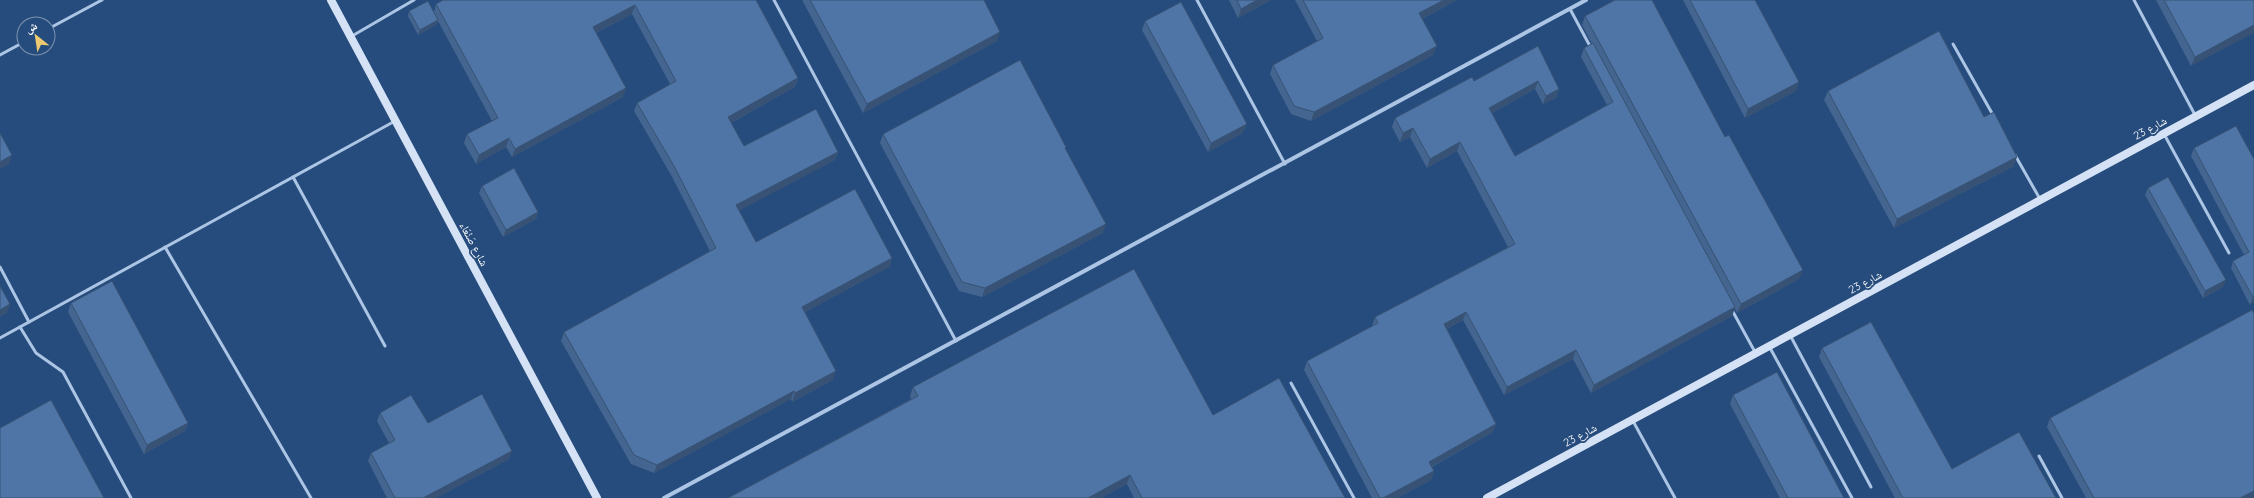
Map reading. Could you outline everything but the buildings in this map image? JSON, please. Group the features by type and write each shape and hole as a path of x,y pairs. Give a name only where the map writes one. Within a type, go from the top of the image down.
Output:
{"street":[{"name":"شارع صَنْعَاء","path":"331,0 352,36 597,498"},
{"path":"664,498 1285,164 1586,0"},
{"name":"شارع 23","path":"1487,498 2254,86"}],"lane":[{"path":"56,25 102,0"},
{"path":"352,36 407,2 414,0"},
{"path":"774,0 956,341"},
{"path":"1197,0 1285,164"},
{"path":"2134,0 2196,116"},
{"path":"1570,9 1593,51"},
{"path":"1953,44 1995,119"},
{"path":"0,56 16,47"},
{"path":"0,338 396,120"},
{"path":"2164,134 2229,253"},
{"path":"2014,153 2040,200"},
{"path":"293,177 385,346"},
{"path":"165,247 311,498"},
{"path":"0,267 29,322"},
{"path":"1729,304 1756,353"},
{"path":"20,327 36,353 63,372 131,498"},
{"path":"1790,335 1871,487"},
{"path":"1769,346 1852,498"},
{"path":"1291,383 1354,498"},
{"path":"1632,420 1675,498"},
{"path":"2039,456 2062,498"}]}
